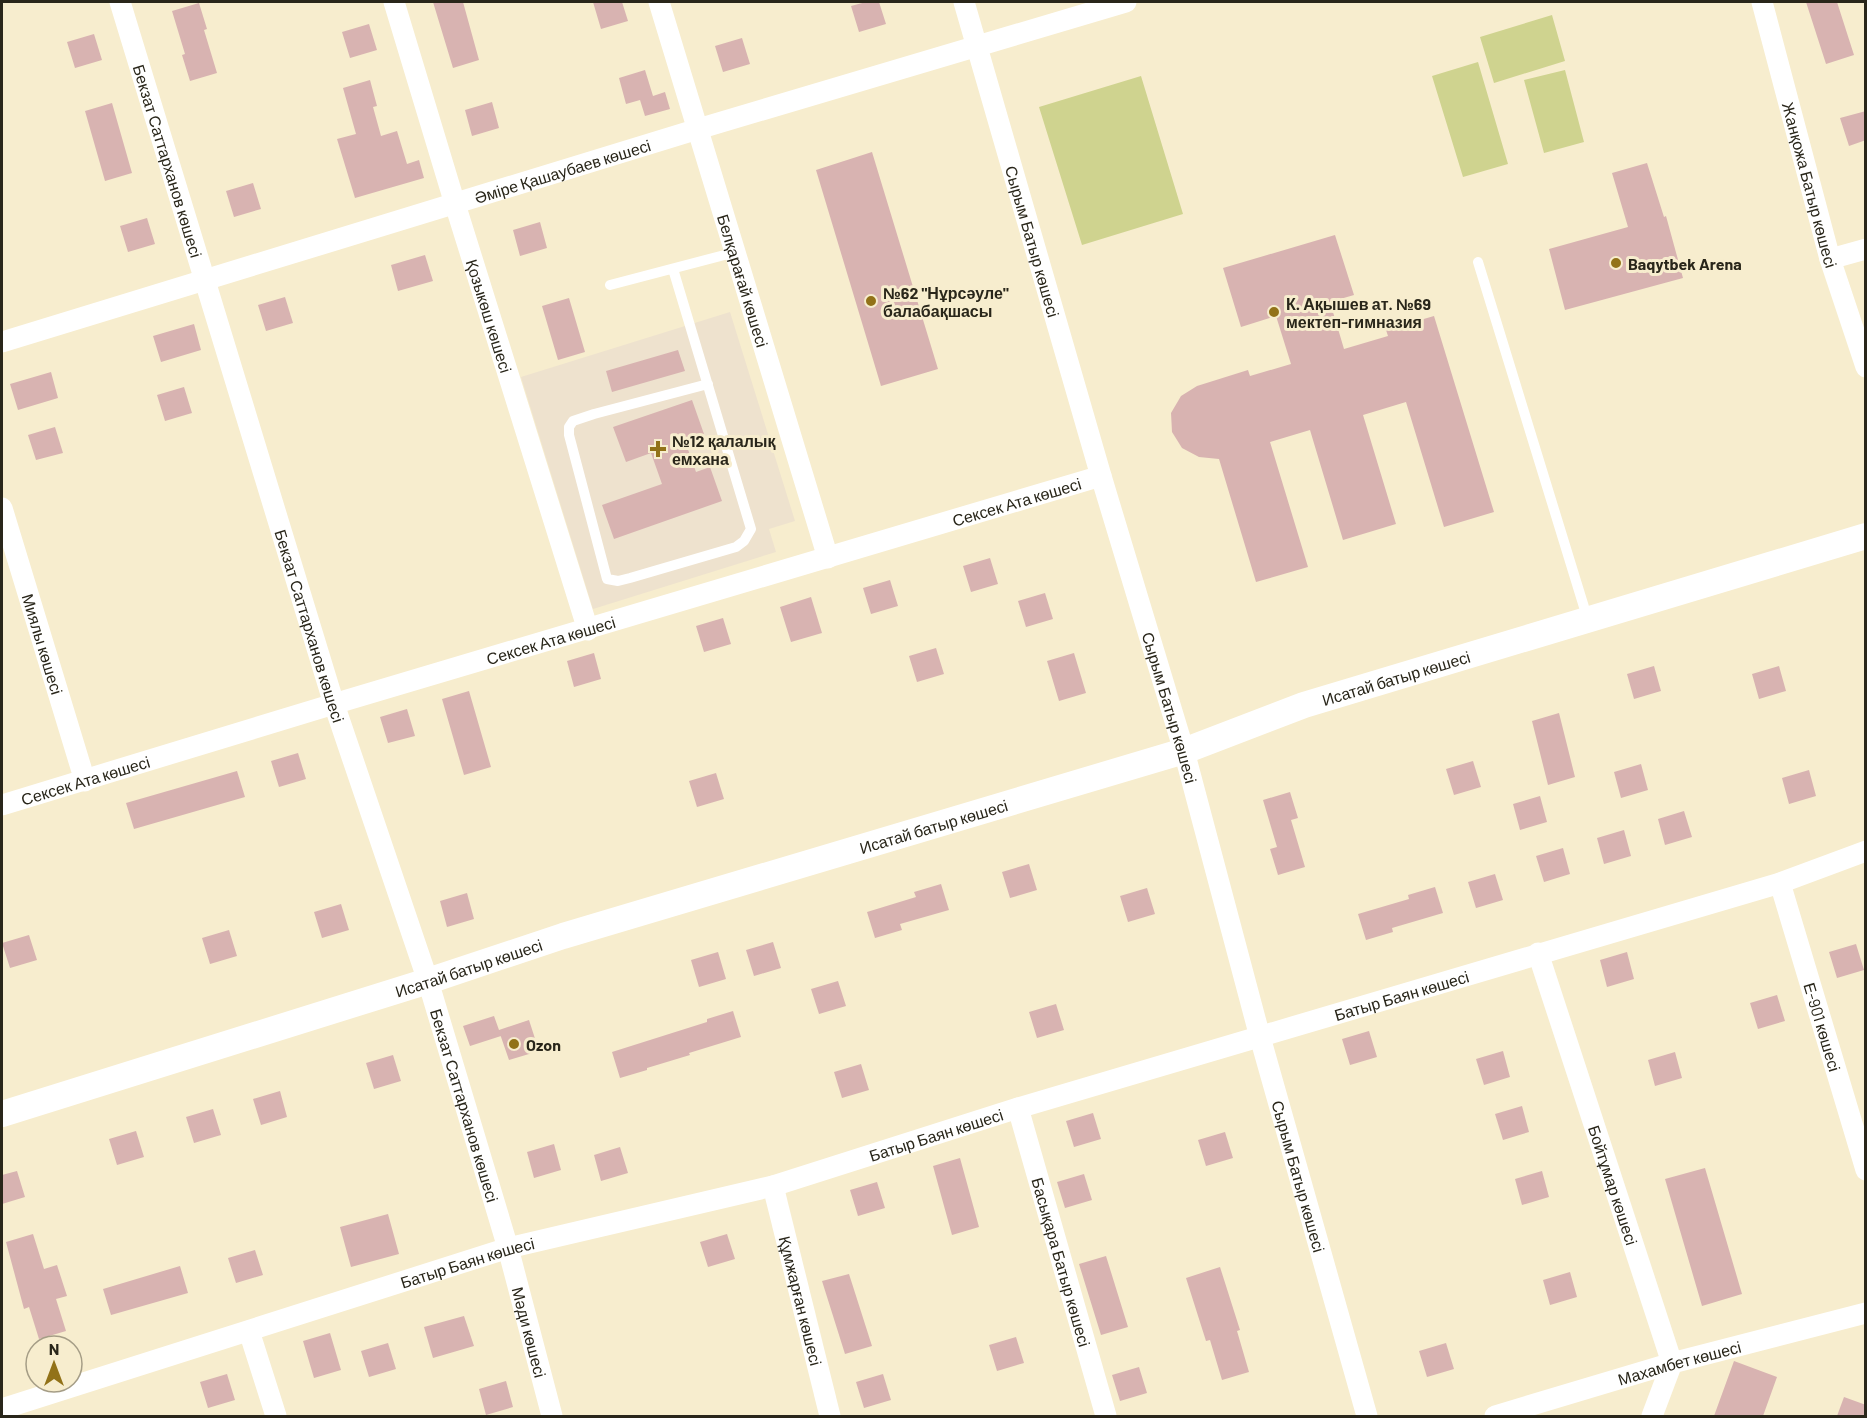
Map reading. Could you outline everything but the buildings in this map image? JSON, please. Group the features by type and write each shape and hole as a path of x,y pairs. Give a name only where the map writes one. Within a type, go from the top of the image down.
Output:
{"street":[{"name":"Бекзат Саттарханов көшесі","path":"120,2 334,704 428,981 508,1248"},
{"name":"Қозыкөш көшесі","path":"394,2 588,630"},
{"name":"Белқарағай көшесі","path":"659,2 828,558"},
{"name":"Сырым Батыр көшесі","path":"964,2 1101,476 1184,751 1260,1037 1367,1416"},
{"name":"Әміре Қашаубаев көшесі","path":"2,342 698,129 1126,2"},
{"name":"Жанқожа Батыр көшесі","path":"1762,2 1830,259 1866,368"},
{"path":"1830,259 1866,249"},
{"name":"Сексек Ата көшесі","path":"2,805 1101,476"},
{"name":"Миялы көшесі","path":"2,508 85,781"},
{"name":"Исатай батыр көшесі","path":"2,1114 428,981 563,936 1184,751 1304,705 1866,536"},
{"name":"Батыр Баян көшесі","path":"6,1411 508,1248 773,1186 1018,1108 1780,883 1866,851"},
{"name":"Е-901 көшесі","path":"1780,883 1866,1170"},
{"name":"Бойтұмар көшесі","path":"1539,953 1672,1363"},
{"name":"Басықара Батыр көшесі","path":"1018,1108 1106,1416"},
{"name":"Құмжарған көшесі","path":"773,1186 830,1416"},
{"name":"Мәди көшесі","path":"508,1248 552,1416"},
{"name":"Махамбет көшесі","path":"1496,1416 1672,1363 1866,1313"},
{"path":"249,1331 276,1416"},
{"path":"1652,1416 1672,1363"}],"lane":[{"path":"610,285 736,252"},
{"path":"1478,262 1588,620"},
{"path":"673,269 708,384 751,529 744,541 736,547 618,581 607,579 569,435 569,427 573,421 594,414 708,384"}],"shaded area":[{"name":"№12 қалалық емхана","path":"730,312 795,521 769,529 776,552 593,609 521,377"}],"green space":[{"path":"1552,15 1565,61 1494,83 1480,37"},
{"path":"1478,62 1508,164 1463,177 1432,76"},
{"path":"1565,70 1584,142 1544,153 1524,80"},
{"path":"1141,76 1183,214 1082,245 1039,107"}],"place":[{"name":"Baqytbek Arena","path":"1616,263"},
{"name":"№62 \"Нұрсәуле\" балабақшасы","path":"871,301"},
{"name":"К. Ақышев ат. №69 мектеп-гимназия","path":"1274,312"},
{"name":"№12 қалалық емхана","path":"658,449"},
{"name":"Ozon","path":"514,1044"}]}
